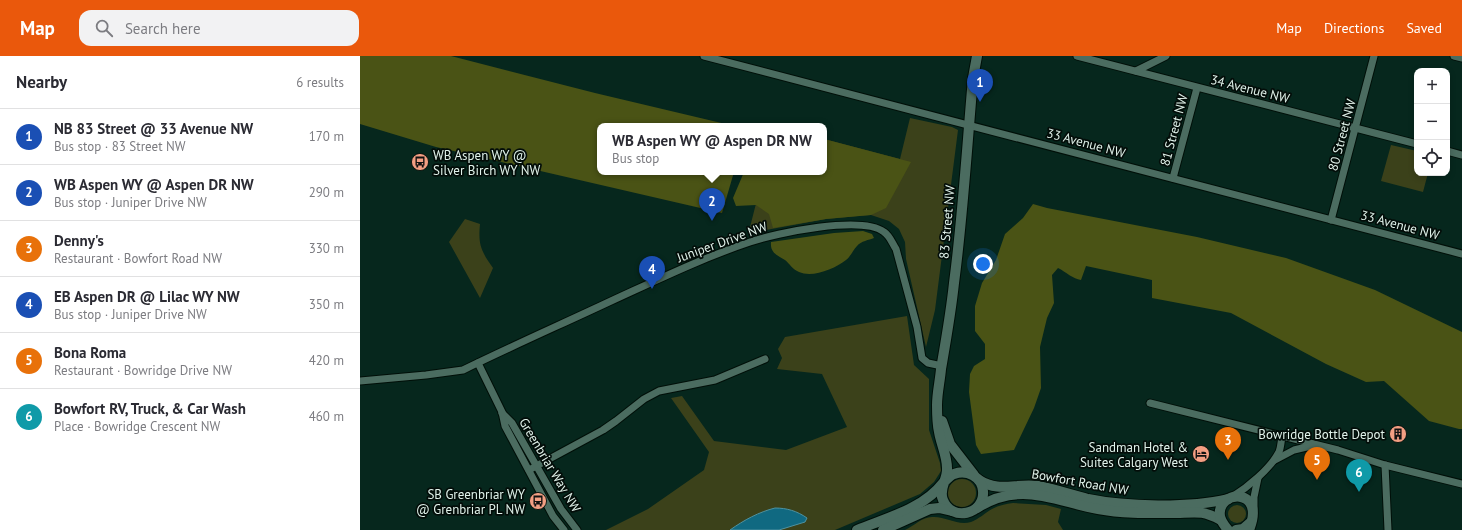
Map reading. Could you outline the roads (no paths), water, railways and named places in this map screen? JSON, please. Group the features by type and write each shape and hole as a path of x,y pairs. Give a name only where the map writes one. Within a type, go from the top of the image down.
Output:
{"street":[{"name":"33 Avenue NW","path":"704,56 1462,254"},
{"name":"83 Street NW","path":"944,481 947,467 937,420 938,390 957,264 973,78 977,56"},
{"name":"34 Avenue NW","path":"1077,56 1414,143"},
{"path":"1136,71 1166,56"},
{"name":"80 Street NW","path":"1331,220 1374,56"},
{"path":"1454,56 1462,58"},
{"name":"81 Street NW","path":"1173,178 1197,88"},
{"path":"1450,152 1462,155"},
{"name":"Juniper Drive NW","path":"360,381 426,376 463,370 701,260 765,238 810,229 850,225 875,228 883,231 890,238 896,249 917,327 922,358 928,363 942,366"},
{"path":"529,470 603,430 644,399 659,391 715,380 765,359"},
{"name":"Greenbriar Way NW","path":"478,363 502,412 505,426 553,516 564,530"},
{"name":"83 Street NW","path":"938,390 943,424 950,444 977,478"},
{"path":"1150,403 1317,445 1385,465 1462,484"},
{"name":"Greenbriar Way NW","path":"502,412 512,423 561,509 577,530"},
{"name":"Bowfort Road NW","path":"977,478 986,484 996,487 1019,485 1037,486 1115,503 1208,503 1230,498 1258,478 1273,461 1279,451 1282,437"},
{"path":"1273,461 1294,450 1317,445"},
{"path":"1385,465 1388,530"},
{"path":"858,530 918,504 931,496 951,475 959,472 968,473 977,478 983,488 984,493 982,502 976,509 964,514 939,508 930,509 883,530"},
{"name":"Bowfort Road NW","path":"1251,521 1258,478"},
{"path":"944,481 942,490 943,500 947,507 953,512"},
{"name":"Bowfort Road NW","path":"976,509 997,498 1013,494 1040,495 1108,510 1130,512 1201,512 1225,525"},
{"path":"1237,496 1246,499 1250,502 1251,521 1243,529 1236,530 1225,525 1221,508 1230,498 1237,496"}],"water":[{"path":"775,508 792,510 807,518 805,522 779,530 730,530 752,517"}],"place":[{"name":"NB 83 Street @ 33 Avenue NW","path":"980,102"},
{"name":"WB Aspen WY @ Silver Birch WY NW","path":"420,162"},
{"name":"WB Aspen WY @ Aspen DR NW","path":"712,221"},
{"name":"EB Aspen DR @ Lilac WY NW","path":"652,289"},
{"name":"Bowridge Bottle Depot","path":"1398,434"},
{"name":"Sandman Hotel & Suites Calgary West","path":"1201,454"},
{"name":"Denny's","path":"1228,460"},
{"name":"Bona Roma","path":"1317,480"},
{"name":"Bowfort RV, Truck, & Car Wash","path":"1359,492"},
{"name":"SB Greenbriar WY @ Grenbriar PL NW","path":"538,501"}]}
